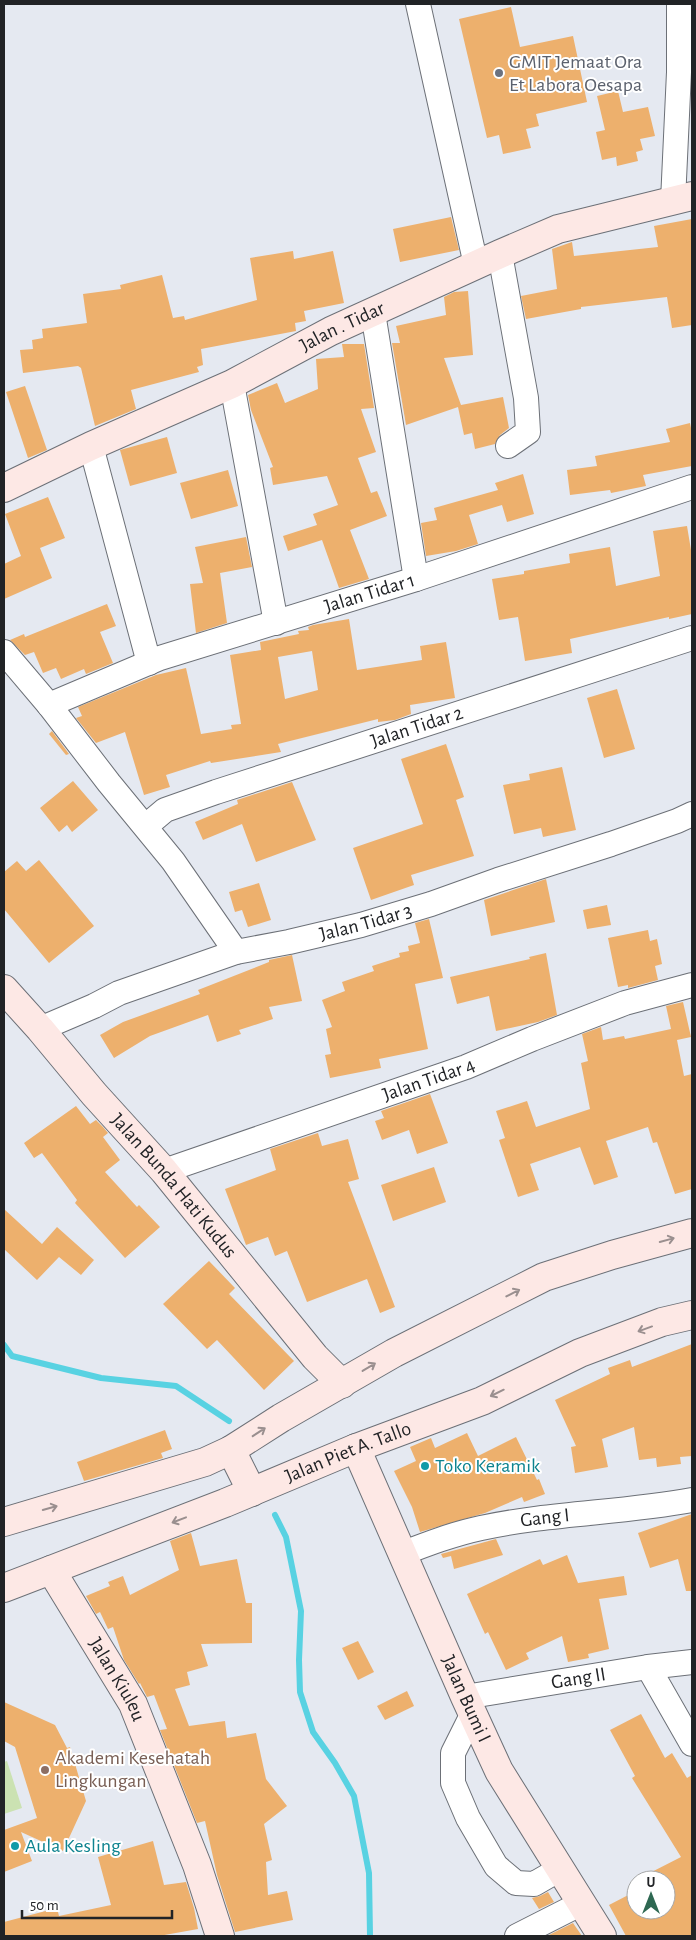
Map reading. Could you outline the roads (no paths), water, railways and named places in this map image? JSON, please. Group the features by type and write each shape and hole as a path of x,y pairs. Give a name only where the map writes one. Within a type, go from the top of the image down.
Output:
{"street":[{"path":"418,4 526,398 528,432 508,446"},
{"path":"679,4 686,70 682,198"},
{"name":"Jalan . Tidar","path":"4,488 91,446 232,384 331,331 488,259 558,230 682,198"},
{"path":"373,313 416,579"},
{"path":"232,384 276,623"},
{"path":"91,446 149,663"},
{"name":"Jalan Tidar 1","path":"49,706 149,663 416,579 692,487"},
{"name":"Jalan Tidar 2","path":"146,826 165,810 207,795 692,638"},
{"path":"4,652 49,706 108,783 146,826 173,861 236,952"},
{"name":"Jalan Tidar 3","path":"40,1028 94,1006 119,993 236,952 288,942 396,914 611,844 678,821 692,814"},
{"name":"Jalan Tidar 4","path":"164,1171 466,1067 625,1003 692,986"},
{"name":"Jalan Bunda Hati Kudus","path":"4,989 40,1028 94,1094 164,1171 316,1357 342,1384"},
{"path":"4,1522 205,1462 231,1450 281,1418 394,1353 544,1277 612,1255 692,1234"},
{"name":"Jalan Piet A. Tallo","path":"4,1588 482,1400 580,1352 662,1322 692,1315"},
{"name":"Jalan Bumi I","path":"356,1448 401,1554 499,1771 602,1936"},
{"path":"231,1450 252,1492"},
{"name":"Gang I","path":"401,1554 438,1540 488,1527 579,1513 636,1508 692,1500"},
{"name":"Jalan Kiuleu","path":"51,1570 133,1704 197,1865 220,1936"},
{"name":"Gang II","path":"469,1705 648,1667 692,1662"},
{"path":"648,1667 692,1744"},
{"path":"469,1705 452,1753 452,1782 468,1818 496,1866 516,1883 534,1884 560,1869"},
{"path":"517,1936 582,1903"}],"waterway":[{"path":"4,1345 12,1356 101,1378 176,1386 229,1421"},
{"path":"275,1515 286,1537 301,1611 300,1692 313,1732 335,1763 354,1796 369,1873 370,1936"}],"place":[{"name":"GMIT Jemaat Ora Et Labora Oesapa","path":"499,73"},
{"name":"Toko Keramik","path":"425,1466"},
{"name":"Akademi Kesehatah Lingkungan","path":"45,1770"},
{"name":"Aula Kesling","path":"15,1846"}]}
